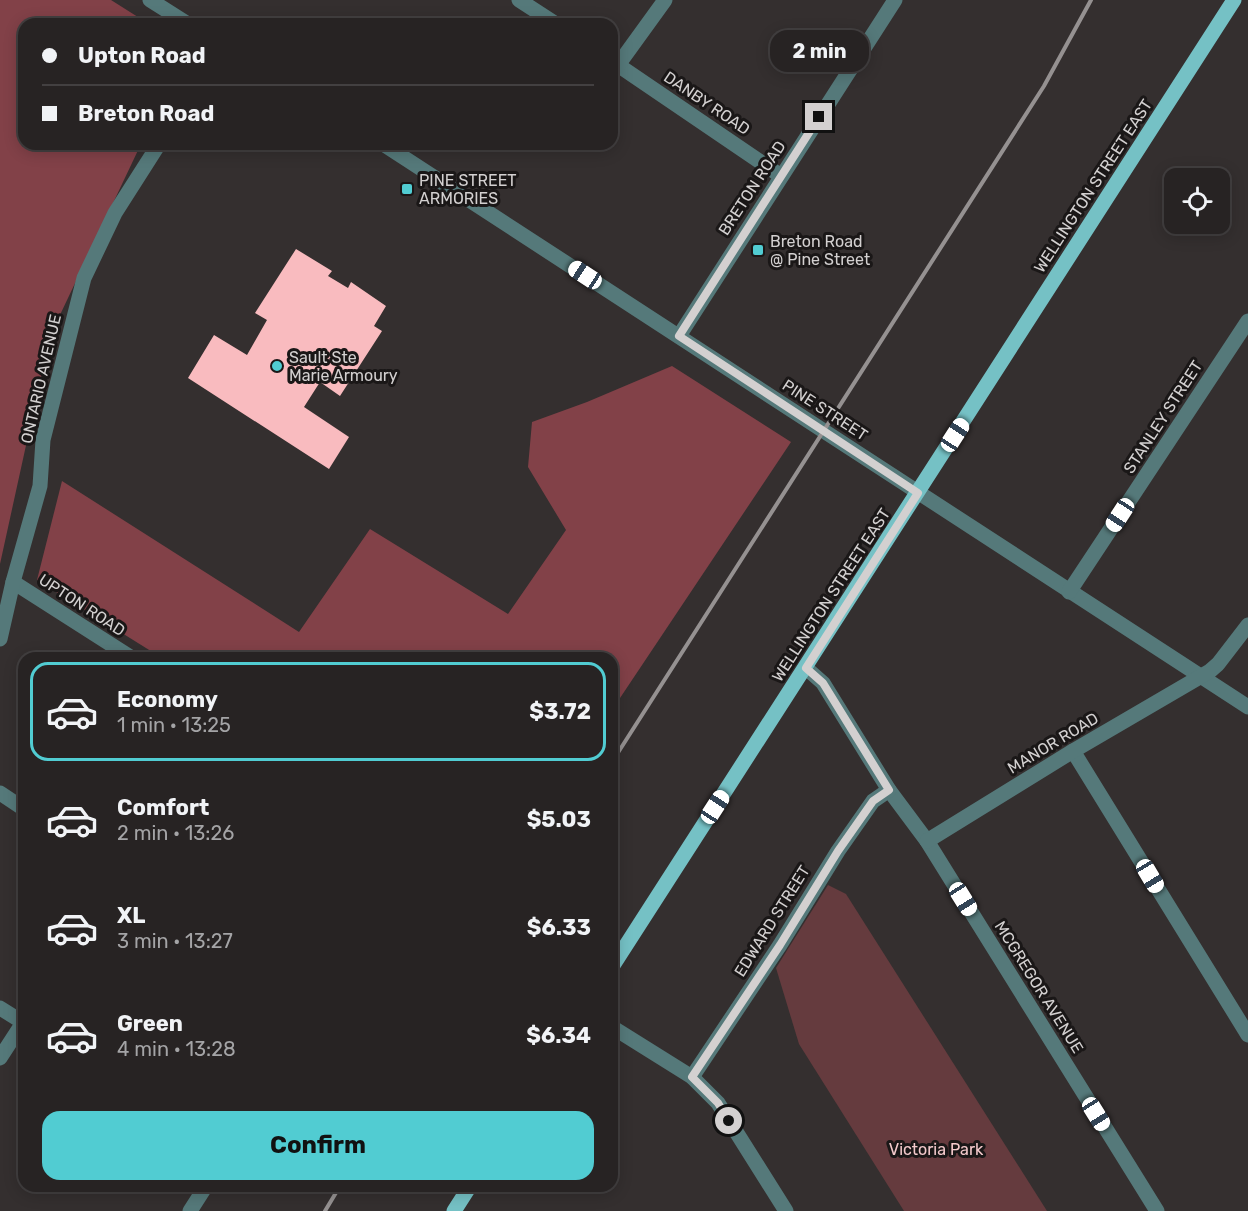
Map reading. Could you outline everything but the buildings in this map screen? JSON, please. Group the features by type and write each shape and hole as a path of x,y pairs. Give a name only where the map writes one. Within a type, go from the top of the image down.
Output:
{"main road":[{"name":"WELLINGTON STREET EAST","path":"618,958 1234,0"},
{"path":"454,1211 466,1192"}],"street":[{"path":"150,0 178,18"},
{"path":"519,0 547,18"},
{"path":"618,59 665,0"},
{"name":"BRETON ROAD","path":"679,336 895,0"},
{"name":"DANBY ROAD","path":"618,65 781,176"},
{"name":"ONTARIO AVENUE","path":"0,639 13,582 40,486 43,440 84,278 115,213 155,150"},
{"name":"PINE STREET","path":"391,150 1248,707"},
{"name":"STANLEY STREET","path":"1069,592 1248,321"},
{"name":"UPTON ROAD","path":"13,582 123,652"},
{"name":"MANOR ROAD","path":"927,841 1199,677 1218,664 1248,625"},
{"name":"MCGREGOR AVENUE","path":"806,668 823,683 889,790 927,841 1157,1211"},
{"path":"1073,751 1248,1035"},
{"name":"EDWARD STREET","path":"692,1077 780,945 838,851 873,801 889,790"},
{"path":"0,793 18,805"},
{"path":"0,1008 18,1018"},
{"path":"618,1030 692,1077 718,1103 786,1211"},
{"path":"0,1058 18,1031"},
{"path":"190,1211 202,1192"}],"green space":[{"name":"Victoria Park","path":"828,885 846,894 1047,1211 904,1211 799,1044 776,968"}],"shaded area":[{"path":"0,0 111,0 140,18 18,18 18,150 138,150 50,336 0,564"},
{"path":"672,366 791,442 618,701 618,652 152,652 37,580 62,481 299,632 370,529 508,614 566,530 528,467 532,422 587,402"}],"railway":[{"path":"618,753 1044,86 1091,0"},
{"path":"325,1211 336,1192"}],"place":[{"name":"PINE STREET ARMORIES","path":"407,189"},
{"name":"Breton Road @ Pine Street","path":"758,250"},
{"name":"Sault Ste Marie Armoury","path":"277,366"}],"route":[{"path":"729,1121 718,1103 692,1077 780,945 838,851 873,801 889,790 823,683 806,668 918,493 679,336 819,117"}]}
